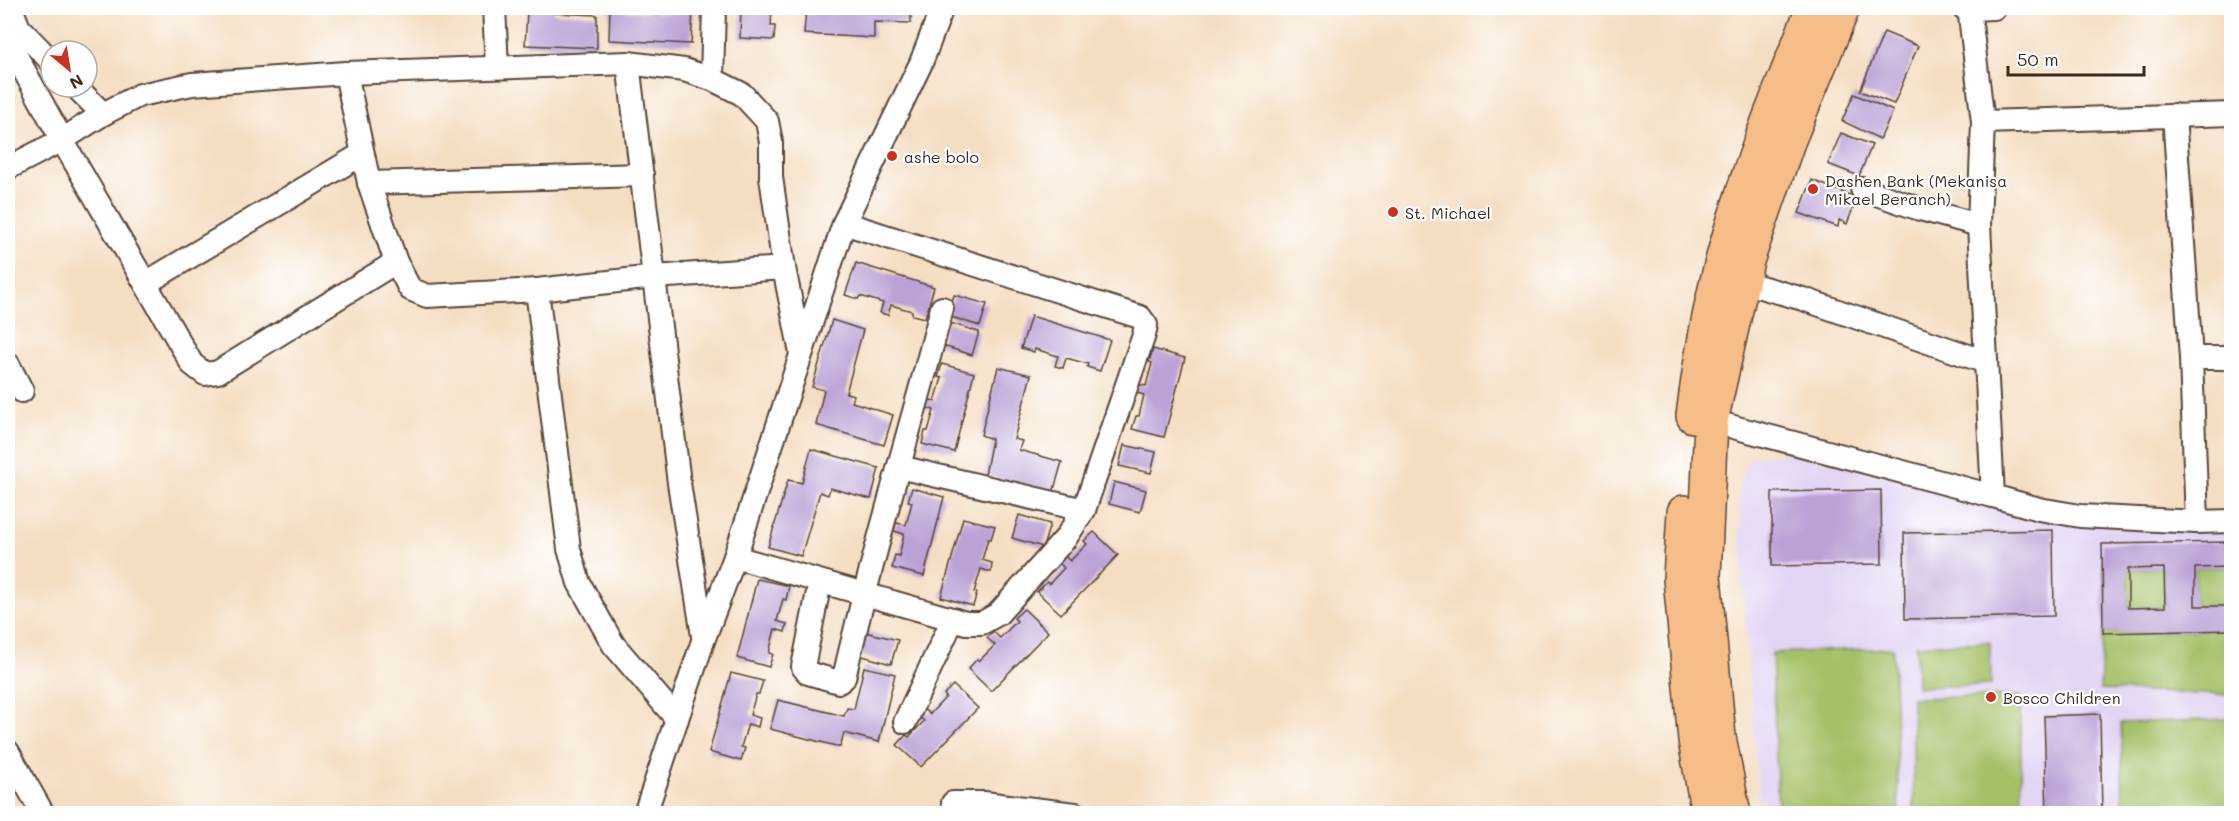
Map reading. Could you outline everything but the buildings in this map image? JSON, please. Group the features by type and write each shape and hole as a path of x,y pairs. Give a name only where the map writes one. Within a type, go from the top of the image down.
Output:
{"main road":[{"path":"1734,813 1719,737 1704,576 1714,352 1724,253 1759,147 1813,8"},
{"path":"1708,813 1695,741 1680,578 1688,456 1714,352 1743,282 1747,261 1788,142 1843,8"}],"street":[{"path":"494,8 496,67"},
{"path":"712,79 714,8"},
{"path":"645,813 704,638 735,557 844,223 921,63 942,8"},
{"path":"1993,496 1979,225 1983,122 1967,8 1994,8"},
{"path":"11,28 39,51"},
{"path":"11,28 62,140 192,363 205,374 218,372 396,262"},
{"path":"628,63 679,483 704,638"},
{"path":"8,168 140,95 192,84 346,72 628,63 684,70 712,79 742,94 767,121 771,142 771,177 784,268 801,353"},
{"path":"346,72 369,183 396,262 410,289 428,296 537,290 654,277 784,268"},
{"path":"88,99 103,114"},
{"path":"1983,122 2232,114"},
{"path":"2174,115 2191,358 2197,522"},
{"path":"146,283 362,154"},
{"path":"369,183 642,175"},
{"path":"1862,189 1920,209 1979,225"},
{"path":"735,557 966,623 982,623 998,614 1065,539 1084,510 1144,335 1146,325 1140,317 844,223"},
{"path":"1743,282 1900,331 1986,362"},
{"path":"537,290 569,549 579,583 613,644 677,719"},
{"path":"820,582 803,667 808,673 838,682 844,678 863,594 942,308"},
{"path":"2191,358 2232,358"},
{"path":"8,364 22,391"},
{"path":"1711,421 2039,508 2080,516 2197,522 2232,521"},
{"path":"899,467 1084,510"},
{"path":"904,722 953,619"},
{"path":"8,757 43,813"},
{"path":"953,803 984,803 1075,813"}],"shaded area":[{"name":"Bosco Children","path":"1788,452 2076,522 2231,524 2231,813 1760,813 1742,580 1739,482 1750,458"}],"green space":[{"path":"2228,567 2229,606 2195,606 2195,568"},
{"path":"2164,568 2165,607 2128,608 2128,569"},
{"path":"2231,630 2231,695 2100,690 2103,633"},
{"path":"1990,642 1991,685 1917,687 1916,645"},
{"path":"1893,648 1899,813 1778,813 1772,653"},
{"path":"2020,696 2022,813 1914,813 1912,698"},
{"path":"2231,719 2231,813 2123,813 2121,723"}],"place":[{"name":"ashe bolo","path":"892,156"},
{"name":"Dashen Bank (Mekanisa Mikael Beranch)","path":"1813,189"},
{"name":"St. Michael","path":"1393,212"},
{"name":"Bosco Children","path":"1991,697"}]}
